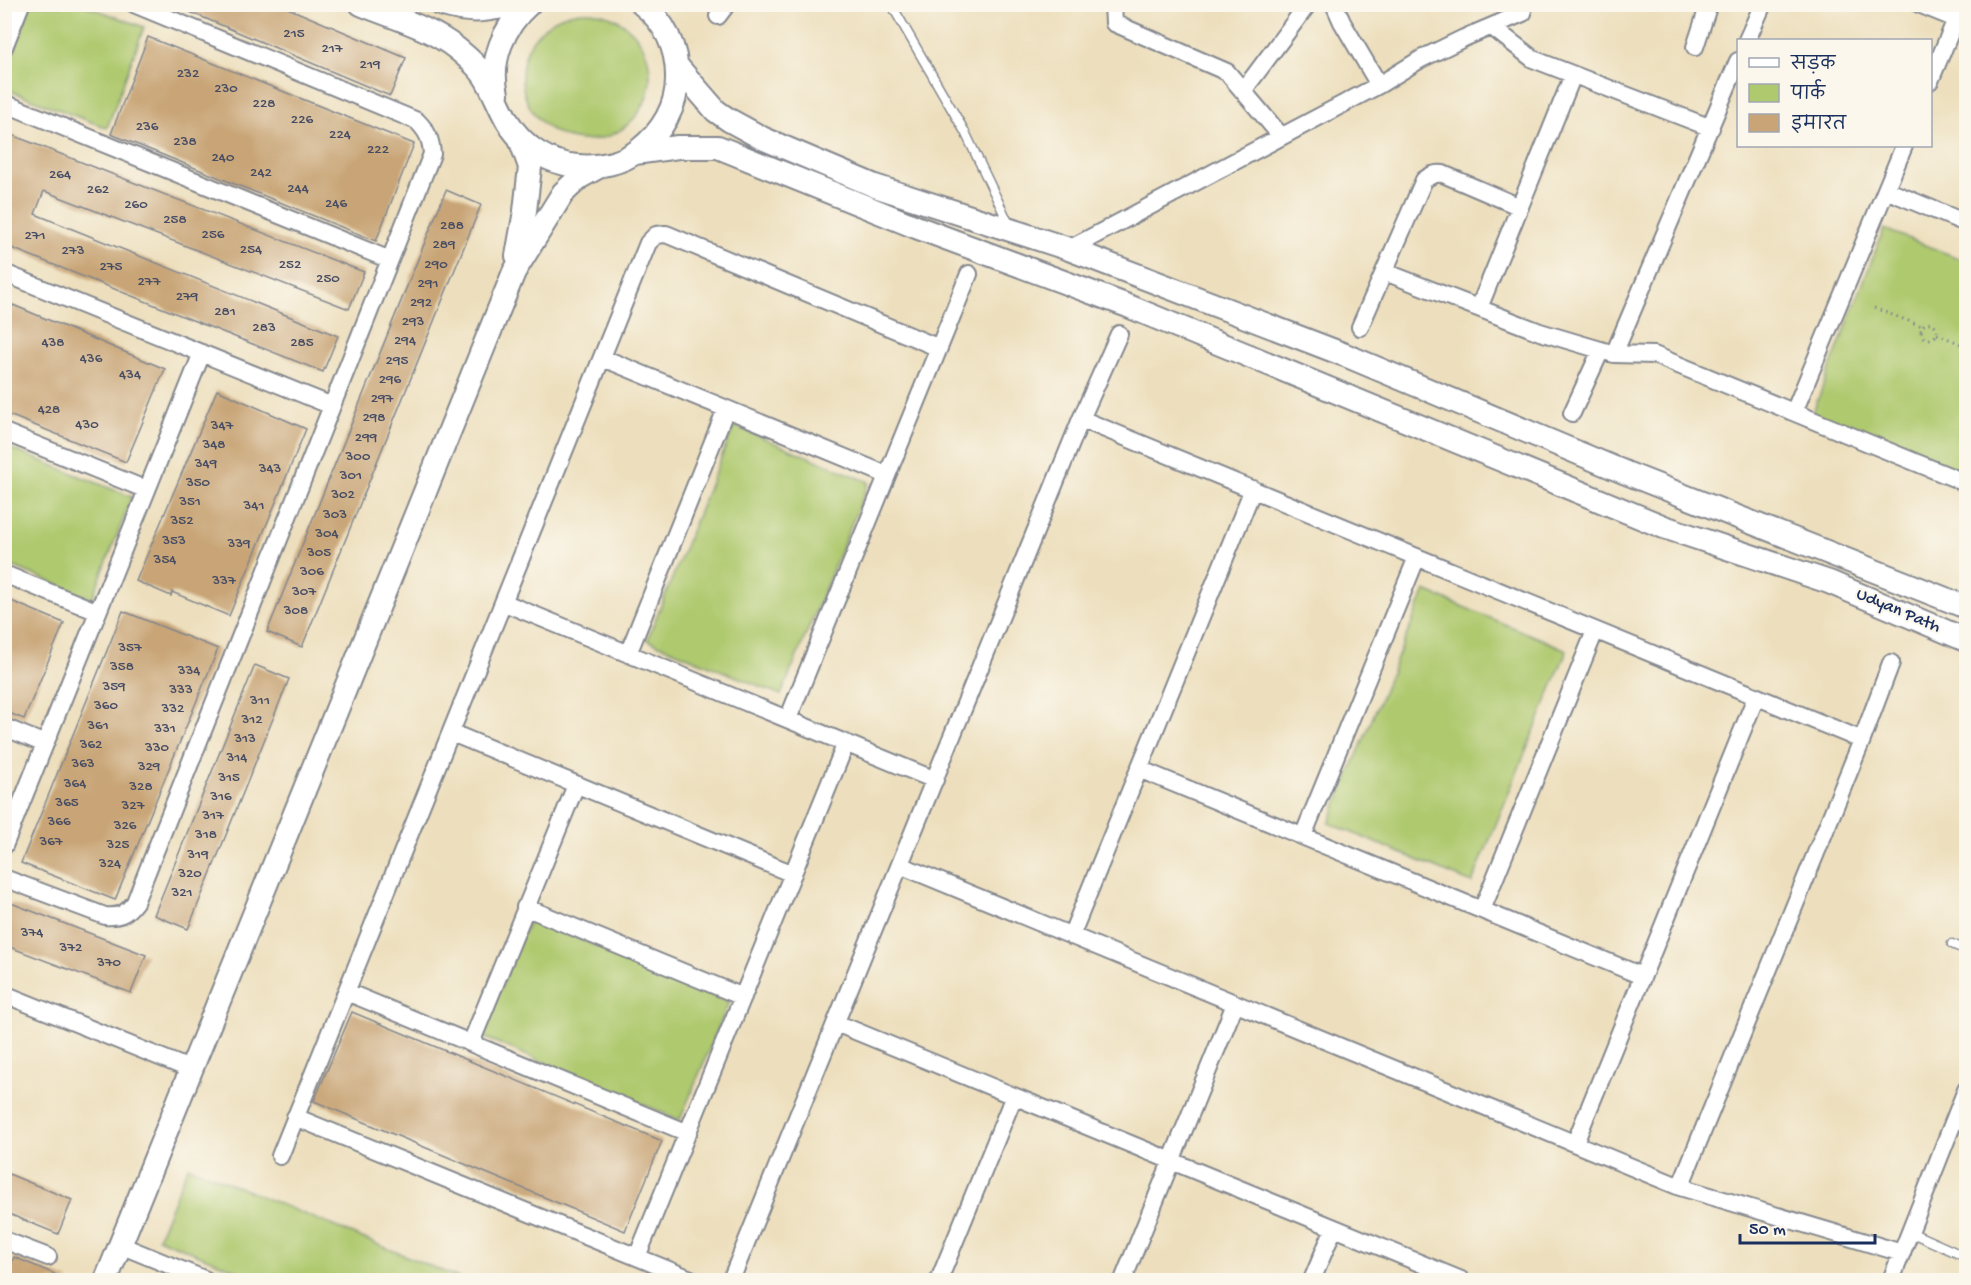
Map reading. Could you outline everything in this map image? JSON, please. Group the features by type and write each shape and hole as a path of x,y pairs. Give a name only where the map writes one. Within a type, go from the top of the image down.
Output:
{"main road":[{"path":"361,4 445,40 458,49 483,75 500,104"},
{"path":"440,4 464,11 486,10 517,4"},
{"path":"529,4 510,25 497,55 496,88 507,122 519,137 542,156 570,165 600,166"},
{"path":"106,1281 514,272 563,193 580,177 600,166 635,153 656,134 665,122 675,95 677,66 668,36 648,6"},
{"name":"Udyan Path","path":"677,66 716,111 762,138 875,186 1069,249 1345,355 1626,473 1966,607"},
{"path":"514,272 530,167 519,137"},
{"name":"Udyan Path","path":"635,153 678,147 718,147 916,227 1128,306 1664,526 1829,582 1966,640"}],"street":[{"path":"4,47 21,4"},
{"path":"4,878 105,916 118,916 128,912 135,902 432,154 431,142 426,131 417,121 134,4"},
{"path":"1113,4 1114,23 1227,72 1281,136"},
{"path":"1243,91 1308,4"},
{"path":"1334,4 1379,85"},
{"path":"1695,47 1708,4"},
{"path":"1747,39 1763,4"},
{"path":"1919,4 1961,21 1932,77"},
{"path":"1069,249 1379,85 1421,59 1523,13"},
{"path":"1492,27 1533,59 1711,128"},
{"path":"1572,413 1608,352 1711,128 1737,63"},
{"path":"1479,308 1573,75"},
{"path":"4,103 390,260"},
{"path":"1794,412 1904,147"},
{"path":"1360,327 1424,180 1436,173 1443,174 1520,207"},
{"path":"1886,189 1966,223"},
{"path":"280,1156 648,243 656,235 666,234 939,348"},
{"path":"1385,272 1540,332 1608,352 1654,356 1966,483"},
{"path":"788,720 969,274"},
{"path":"4,292 8,275 332,406"},
{"path":"731,1281 1081,419 1119,334"},
{"path":"4,846 202,353"},
{"path":"603,358 887,475"},
{"path":"628,654 726,409"},
{"path":"1081,419 1862,740"},
{"path":"4,432 147,490"},
{"path":"1071,936 1252,489"},
{"path":"1303,837 1417,557"},
{"path":"4,574 98,612"},
{"path":"504,603 935,780"},
{"path":"1482,910 1595,631"},
{"path":"1680,1187 1862,740 1891,663"},
{"path":"1575,1143 1756,697"},
{"path":"4,727 45,744"},
{"path":"452,734 793,874"},
{"path":"637,1257 846,743"},
{"path":"1139,769 1642,976"},
{"path":"471,1043 576,784"},
{"path":"900,865 1680,1187 1902,1253"},
{"path":"525,907 743,997"},
{"path":"347,992 688,1132"},
{"path":"4,994 192,1070"},
{"path":"1123,1281 1236,1004"},
{"path":"836,1023 1461,1281"},
{"path":"1891,1281 1966,1090"},
{"path":"939,1281 1014,1096"},
{"path":"295,1117 693,1281"},
{"path":"1312,1281 1334,1228"},
{"path":"4,1240 48,1257"},
{"path":"120,1245 206,1281"}],"lane":[{"path":"891,4 965,132 1013,231"},
{"path":"1952,944 1966,950"},
{"path":"1910,1232 1966,1257"}],"path":[{"path":"1874,308 1922,326"},
{"path":"1926,323 1934,324 1936,334 1930,339 1924,338 1920,331 1926,323"},
{"path":"1936,334 1966,346"}],"green space":[{"path":"31,5 84,5 144,27 107,128 5,89 5,76"},
{"path":"586,12 610,17 631,31 645,52 650,76 645,100 631,121 610,135 586,140 562,135 541,121 527,100 522,76 527,52 541,31 562,17"},
{"path":"1884,229 1966,261 1966,465 1962,476 1811,417"},
{"path":"734,426 869,482 781,695 647,640"},
{"path":"4,446 132,497 92,599 5,563"},
{"path":"1425,591 1567,650 1472,883 1329,823"},
{"path":"530,918 729,1002 680,1120 481,1036"},
{"path":"188,1166 464,1280 260,1280 158,1238"}],"building":[{"path":"171,4 278,4 406,58 390,96"},
{"path":"148,37 414,144 376,241 111,134"},
{"path":"4,132 364,272 349,309 44,191 35,214 338,336 323,372 4,245"},
{"path":"446,190 481,205 302,647 267,632"},
{"path":"13,305 165,369 126,462 4,413 4,326"},
{"path":"217,390 306,429 229,616 172,592 171,596 136,581"},
{"path":"4,598 64,623 24,719 4,711"},
{"path":"123,611 218,649 115,900 21,863"},
{"path":"255,665 289,679 188,929 154,915"},
{"path":"11,903 146,955 131,993 4,945 4,920"},
{"path":"352,1012 662,1141 625,1231 314,1101"},
{"path":"4,1172 72,1200 58,1234 4,1212"},
{"path":"14,1257 69,1280 69,1281 5,1281"}]}
